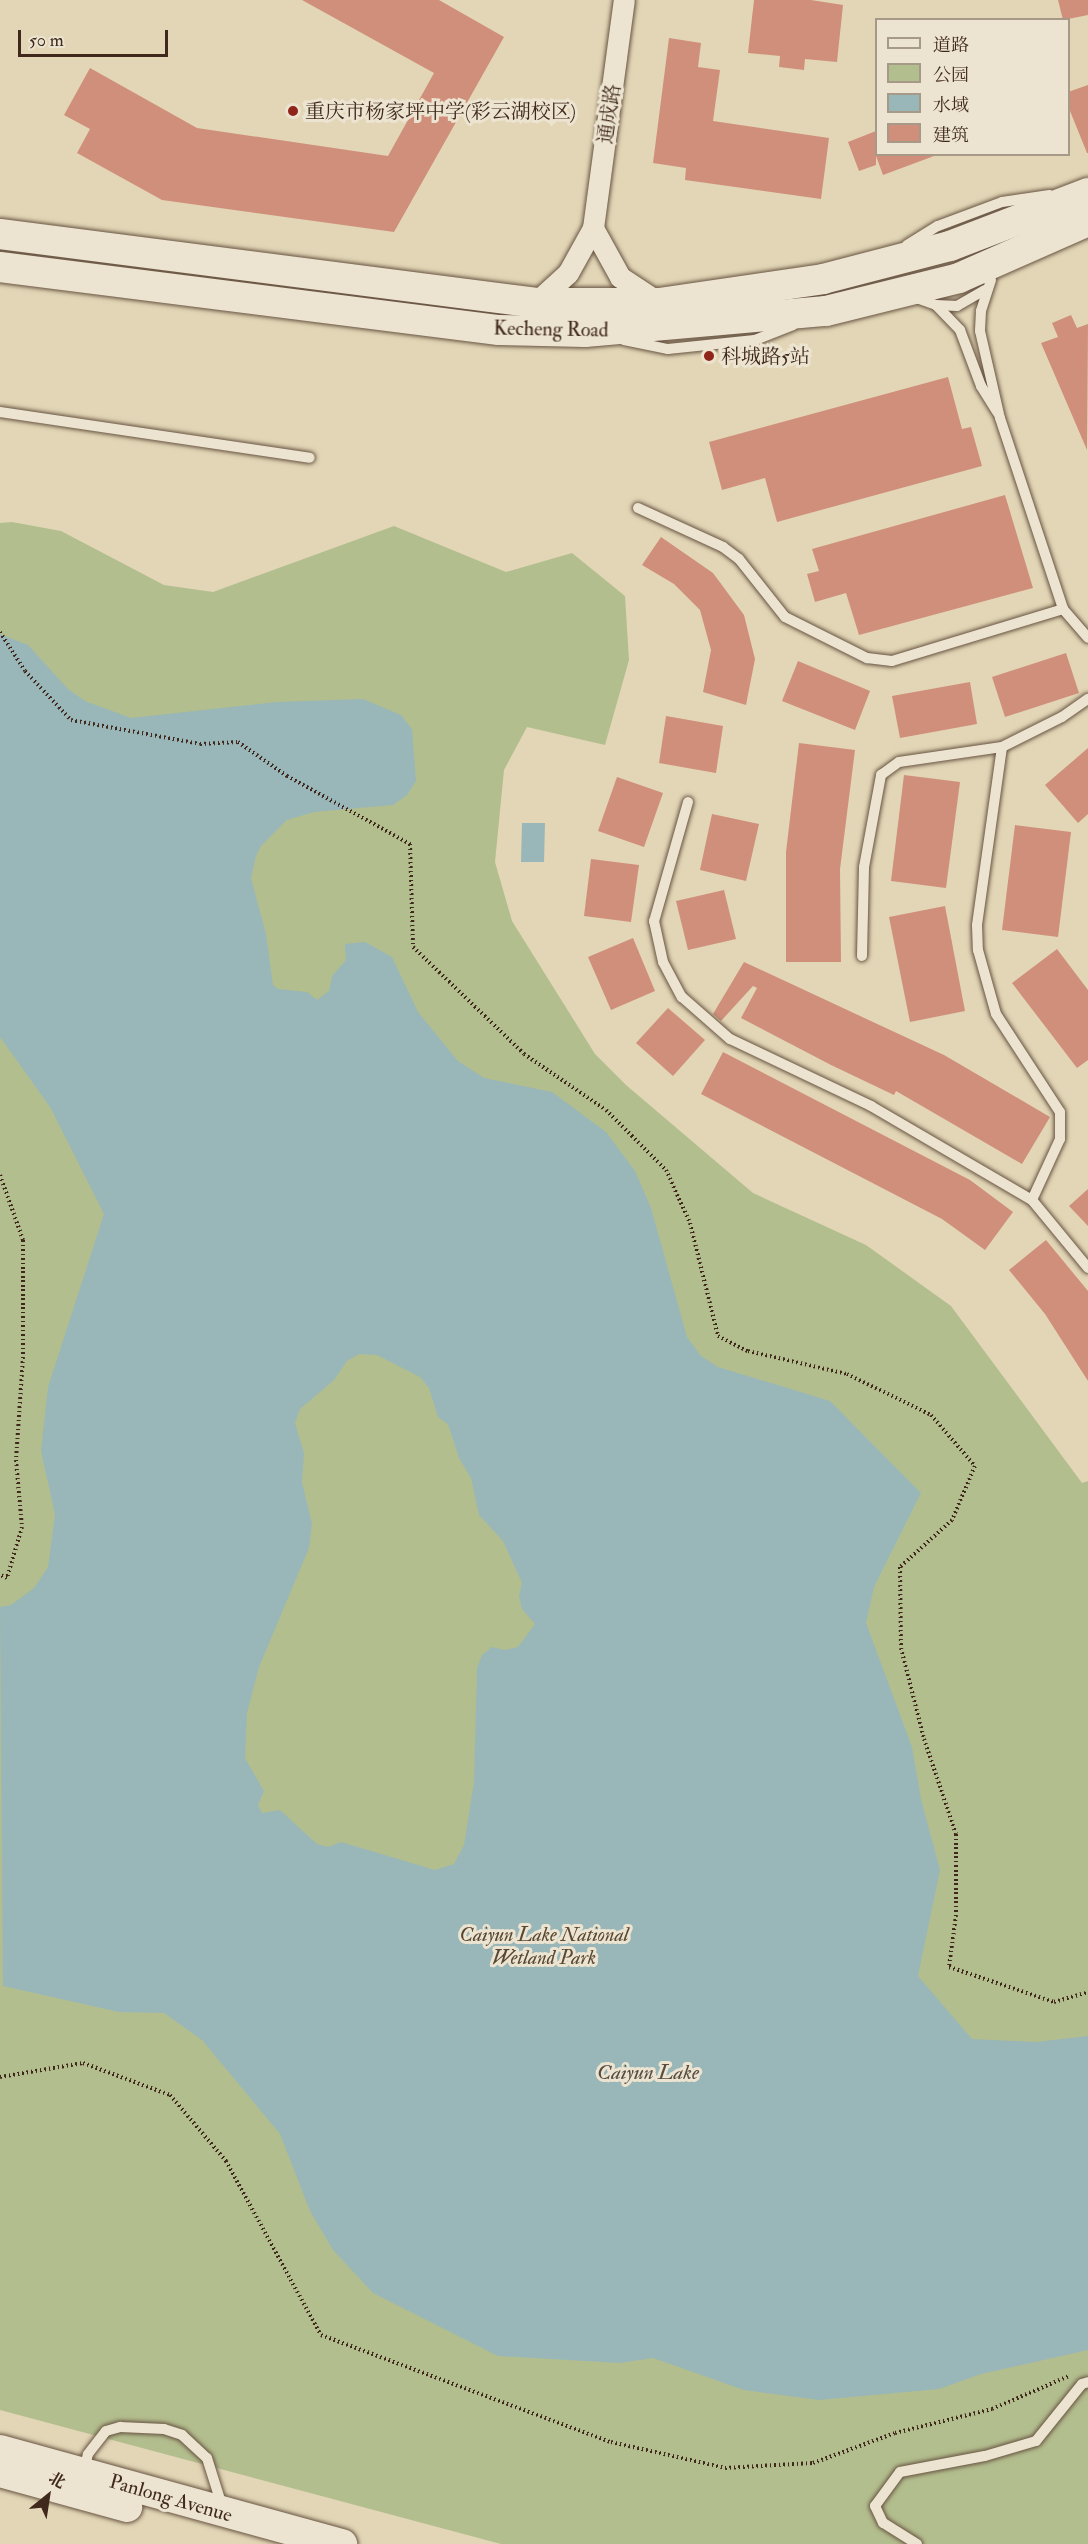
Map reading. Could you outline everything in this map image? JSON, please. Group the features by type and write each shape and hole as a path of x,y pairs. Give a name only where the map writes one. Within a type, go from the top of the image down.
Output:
{"main road":[{"name":"Kecheng Road","path":"0,234 537,303 659,303 823,279 874,266 950,246 1088,191"},
{"name":"Kecheng Road","path":"0,267 499,330 585,332 826,311 998,270 1088,221"},
{"name":"Panlong Avenue","path":"0,2450 81,2484 266,2544"},
{"name":"Panlong Avenue","path":"0,2472 81,2484 223,2512 342,2544"}],"street":[{"name":"通成路","path":"593,228 624,0"},
{"path":"499,330 537,303 568,273 593,228"},
{"path":"593,228 620,277 659,303"}],"lane":[{"path":"903,293 936,305 957,306 971,301 998,270"},
{"path":"998,270 981,311 980,332 1000,418 1063,609 1088,638"},
{"path":"936,305 960,330 981,386 1000,418"},
{"path":"0,412 310,458"},
{"path":"638,508 723,547 739,559 785,617 867,658 892,661 1063,609"},
{"path":"862,956 864,867 881,775 899,762 1002,747 1062,717 1088,699"},
{"path":"1002,747 977,925 978,950 996,1014 1060,1112 1060,1139 1032,1200"},
{"path":"688,802 654,921 663,962 682,997 714,1028 738,1044 871,1106 1032,1200 1088,1268"},
{"path":"917,2544 883,2523 875,2506 900,2472 985,2456 1036,2440 1082,2384 1088,2382"},
{"path":"81,2484 88,2454 106,2431 120,2427 164,2429 182,2435 207,2458 223,2512"}],"path":[{"path":"0,632 25,671 72,720 200,744 238,742 287,776 410,844 413,947 524,1054 606,1110 666,1170 690,1223 718,1336 748,1351 848,1374 931,1415 975,1466 952,1520 900,1567 901,1648 924,1739 956,1834 956,1915 949,1967 1054,2002 1088,1992"},
{"path":"0,1175 23,1240 23,1357 16,1460 22,1527 7,1578 0,1575"},
{"path":"0,2077 83,2063 170,2095 226,2161 321,2335 611,2442 725,2468 813,2463 895,2433 992,2409 1078,2371"}],"green space":[{"name":"Caiyun Lake National Wetland Park","path":"12,522 61,531 164,585 213,592 394,526 506,572 572,553 625,596 629,660 605,745 527,727 504,770 495,862 512,921 595,1054 626,1085 753,1193 866,1245 951,1306 1082,1483 1088,1481 1088,2544 501,2544 0,2410 0,523"}],"water":[{"name":"Caiyun Lake","path":"0,634 28,645 68,689 85,701 131,718 277,702 363,699 401,715 412,729 416,781 407,795 393,805 314,812 287,820 261,846 256,856 251,878 266,934 273,985 278,989 307,992 317,1000 329,991 332,976 346,960 345,944 365,942 392,957 418,1012 458,1061 484,1078 552,1092 606,1132 635,1171 651,1208 687,1337 701,1356 718,1367 830,1401 921,1493 874,1587 866,1623 912,1747 921,1799 940,1870 918,1976 972,2039 1036,2042 1088,2036 1088,2350 981,2374 939,2389 819,2400 744,2390 653,2358 620,2363 498,2356 373,2293 333,2250 310,2211 280,2134 202,2040 164,2013 119,2012 3,1986 0,1607 11,1605 34,1588 48,1567 55,1514 41,1451 48,1387 104,1214 50,1107 0,1037","holes":["359,1354 377,1355 420,1377 429,1388 438,1417 448,1424 459,1458 471,1478 479,1515 503,1541 522,1583 519,1596 522,1609 535,1624 518,1647 505,1650 492,1647 482,1655 477,1668 474,1782 464,1845 454,1864 435,1870 341,1842 328,1847 317,1844 280,1810 262,1813 258,1805 264,1791 245,1758 247,1713 259,1667 309,1548 312,1524 302,1482 304,1453 295,1423 300,1409 334,1380 347,1361"]},
{"path":"522,823 545,823 544,862 521,862"}],"building":[{"path":"302,0 439,0 504,37 394,232 162,200 77,153 90,129 64,115 90,68 197,128 388,156 434,73"},
{"path":"754,0 811,0 843,5 837,62 805,59 804,70 779,67 780,56 748,53"},
{"path":"1058,0 1088,0 1088,15 1062,18"},
{"path":"669,38 701,43 698,67 720,70 713,121 829,138 821,199 685,180 686,168 653,163"},
{"path":"1088,85 1088,153 1070,111 1070,91"},
{"path":"875,131 876,165 859,171 848,142"},
{"path":"876,156 934,156 883,175"},
{"path":"1071,315 1077,328 1088,324 1087,450 1041,343 1058,337 1052,323"},
{"path":"948,377 962,429 971,427 982,466 777,522 765,478 722,490 709,442"},
{"path":"1005,495 1033,588 859,635 846,593 815,602 807,574 819,571 812,549"},
{"path":"661,537 713,573 744,615 755,659 746,705 703,692 711,650 700,610 674,584 642,565"},
{"path":"1066,653 1079,693 1005,717 992,677"},
{"path":"798,661 870,691 855,730 782,701"},
{"path":"970,682 977,724 900,738 892,696"},
{"path":"666,716 723,726 716,773 659,763"},
{"path":"799,743 855,750 840,869 841,962 786,962 786,852"},
{"path":"1088,748 1088,814 1078,823 1045,785"},
{"path":"904,775 960,782 946,888 891,881"},
{"path":"617,777 663,793 644,847 598,831"},
{"path":"712,814 759,824 746,881 700,870"},
{"path":"1015,825 1071,832 1058,937 1002,930"},
{"path":"591,859 639,865 631,922 584,916"},
{"path":"724,890 736,939 688,950 676,901"},
{"path":"945,906 965,1011 910,1022 889,917"},
{"path":"633,938 655,991 611,1010 588,957"},
{"path":"1057,949 1088,990 1088,1060 1077,1068 1012,983"},
{"path":"744,962 944,1055 1050,1117 1022,1164 896,1091 894,1095 741,1018 757,988 753,986 721,1021 713,1014"},
{"path":"668,1008 705,1040 673,1076 636,1043"},
{"path":"723,1052 970,1180 1013,1212 985,1250 942,1219 701,1094"},
{"path":"1088,1189 1088,1226 1069,1206"},
{"path":"1046,1240 1088,1291 1088,1381 1045,1314 1009,1270"}],"place":[{"name":"重庆市杨家坪中学(彩云湖校区)","path":"293,111"},
{"name":"科城路5站","path":"709,356"}]}
